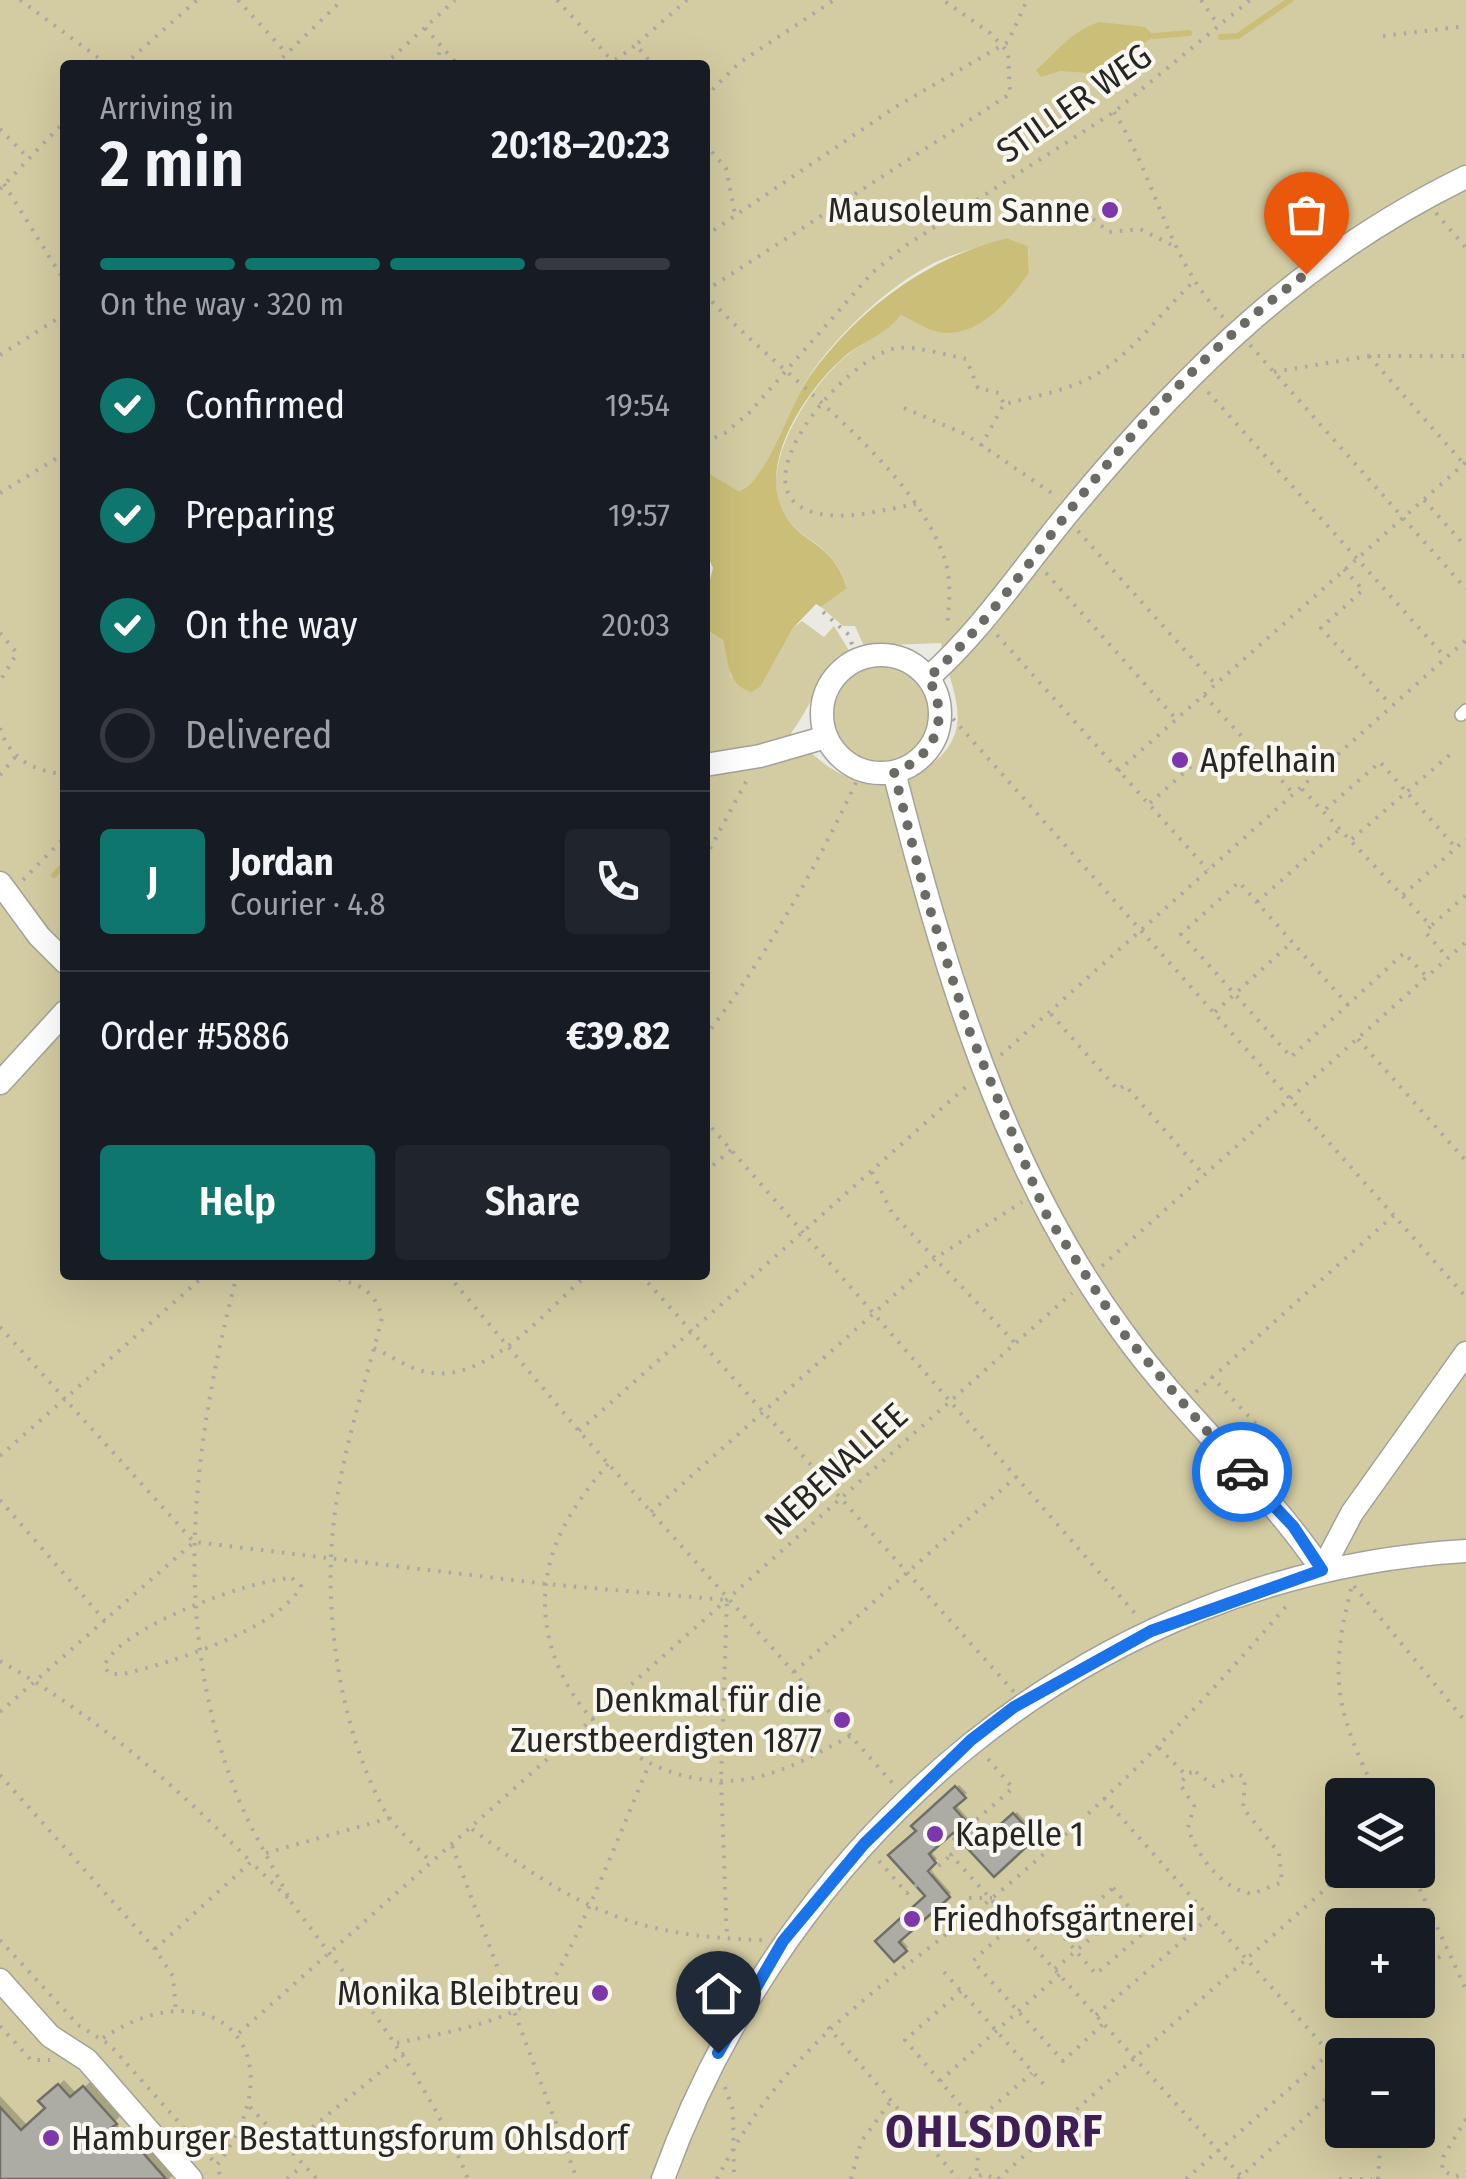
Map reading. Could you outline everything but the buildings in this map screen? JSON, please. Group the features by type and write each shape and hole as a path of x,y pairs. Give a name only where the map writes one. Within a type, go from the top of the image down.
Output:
{"street":[{"path":"928,678 984,620 1068,513 1192,373 1236,330 1331,255 1466,176"},
{"path":"888,655 903,659 928,678 939,703 940,720 929,749 894,772 862,770 840,757 826,737 823,701 842,670 857,660 888,655"},
{"path":"710,764 760,756 826,737"},
{"path":"894,772 925,894 984,1071 1037,1193 1086,1280 1182,1407 1293,1526 1322,1570"},
{"path":"4,889 60,956"},
{"path":"0,1082 60,1017"},
{"path":"1322,1570 1352,1513 1466,1353"},
{"path":"663,2179 683,2124 718,2053 783,1941 907,1798 971,1740 1023,1702 1151,1631 1322,1570 1466,1551"},
{"path":"0,1980 50,2036 87,2060 191,2179"}],"path":[{"path":"20,0 101,60"},
{"path":"130,60 197,0"},
{"path":"238,0 287,54"},
{"path":"280,60 342,0"},
{"path":"390,60 455,0"},
{"path":"557,0 614,60 687,0"},
{"path":"710,92 738,63 834,0"},
{"path":"710,290 1010,94 1012,62 1002,45 944,0"},
{"path":"710,232 896,106 1002,45 1013,36 1027,0"},
{"path":"1201,0 1219,26"},
{"name":"STILLER WEG","path":"710,440 725,433 748,413 872,272 905,246 1114,112 1250,0"},
{"path":"1383,36 1466,26"},
{"path":"425,28 454,60"},
{"path":"636,45 648,60"},
{"path":"437,60 441,46"},
{"path":"1114,112 1134,144 1174,246 1194,281 1466,588"},
{"path":"60,126 2,187 60,274"},
{"path":"0,129 27,157"},
{"path":"710,150 726,168 735,214"},
{"path":"1427,196 1444,227 1466,248"},
{"path":"1093,219 1110,232 1140,229 1174,246"},
{"path":"981,446 1004,404 1078,384 1099,372 1132,346 1194,281"},
{"path":"710,298 783,372 868,449 916,504 946,561 950,658"},
{"path":"0,355 60,317"},
{"path":"916,504 825,514 794,502 788,482 789,456 805,422 866,362 898,348 966,359 978,388 999,393 1004,404"},
{"path":"1274,372 1369,356 1466,356"},
{"path":"1118,771 1465,463 1369,356"},
{"path":"1192,373 1446,658"},
{"path":"904,408 965,434 1068,513 1215,684"},
{"path":"0,494 60,456"},
{"path":"1424,500 1466,547"},
{"path":"1033,558 1177,720"},
{"path":"1344,568 1363,590 1320,628 1392,706"},
{"path":"822,612 849,634 857,660"},
{"path":"984,620 1208,870"},
{"path":"0,632 17,652 0,681"},
{"path":"580,1431 1466,640"},
{"path":"1204,694 1294,794"},
{"path":"939,703 1466,1298"},
{"path":"0,728 16,756 42,772 60,774"},
{"path":"1352,839 1453,752"},
{"path":"0,775 16,756"},
{"path":"710,849 760,756"},
{"path":"1301,788 1322,812 1380,762 1456,848"},
{"path":"1148,804 1195,763"},
{"path":"710,1030 776,934 824,850 862,770"},
{"path":"1326,809 1431,926"},
{"path":"1257,902 1342,827"},
{"path":"1403,895 1466,839"},
{"path":"4,889 60,841"},
{"path":"1348,1004 1238,882 1181,934 1291,1056 1404,953 1427,977"},
{"path":"1448,958 1425,932 1466,895"},
{"path":"1214,1012 1292,942"},
{"name":"NEBENALLEE","path":"239,2033 1466,942"},
{"path":"1049,1012 1118,1090 1125,1084 1204,1175"},
{"path":"1358,1039 1466,1161"},
{"path":"710,1126 1151,1631"},
{"path":"710,1168 731,1150"},
{"path":"871,1171 892,1214 937,1257 1014,1343"},
{"path":"651,1512 937,1257 1037,1193"},
{"path":"1182,1407 1211,1376 1394,1215"},
{"path":"0,1456 199,1280"},
{"path":"237,1280 202,1433 194,1542 198,1651 242,1805 290,1900 429,2092 468,2179"},
{"path":"336,1280 365,1288 378,1301 382,1318 349,1441 331,1558 334,1638 368,1769 390,1818 431,1862"},
{"path":"452,1280 727,1600 907,1798"},
{"path":"374,1348 430,1373 464,1372 505,1346 581,1280"},
{"path":"645,1280 1023,1702"},
{"path":"0,1327 194,1542 546,1584 727,1600"},
{"path":"1211,1376 1272,1442"},
{"path":"608,1464 580,1497 558,1540 546,1584 548,1634 563,1678 592,1720 613,1742 649,1765 721,1781 776,1774 850,1736"},
{"path":"794,1672 1016,1477"},
{"path":"0,1500 105,1620"},
{"path":"0,1712 194,1542"},
{"path":"717,2179 736,2142 828,2027 992,1898 1104,1798 1205,1702 1322,1570"},
{"path":"273,1580 300,1582 299,1592 287,1604 198,1651 123,1674 110,1674 104,1668 122,1646 195,1606 273,1580"},
{"path":"1336,1590 1352,1585"},
{"path":"1352,1585 1466,1722"},
{"path":"1352,1585 1340,1631 1338,1678 1345,1729 1369,1778"},
{"path":"727,1600 721,1781 728,1940"},
{"path":"1288,1605 1304,1600"},
{"path":"0,1662 34,1681 154,1770 290,1900"},
{"path":"864,1844 908,1892 951,1855 957,1849 951,1842 1013,1788 971,1740"},
{"path":"1158,1748 1186,1775"},
{"path":"397,2043 458,2029 513,2009 550,1986 649,1765"},
{"path":"1196,1772 1214,1786 1237,1773 1245,1778 1243,1808 1279,1854 1282,1882 1252,1894 1235,1889 1214,1872 1189,1834 1188,1822 1194,1806 1181,1788 1186,1775 1196,1772"},
{"path":"0,1775 155,1949 172,1976 176,2013"},
{"path":"1104,1798 1325,2047"},
{"path":"266,1853 390,1818"},
{"path":"470,1828 586,1907 635,1926 728,1940 783,1941"},
{"path":"452,1846 577,2179"},
{"path":"951,1855 1241,2178 1325,2100"},
{"path":"155,1949 251,1862"},
{"path":"1112,1888 1128,1906 1148,1929 1096,1974 1061,1934 1112,1888"},
{"path":"969,2179 976,2175 997,2179 1326,1888"},
{"path":"1419,1888 1466,1990"},
{"path":"969,1898 992,1898"},
{"path":"940,2081 1128,1906"},
{"path":"1096,2015 1210,1917"},
{"path":"1014,1924 972,1961 1063,2061 1104,2024"},
{"path":"0,1940 56,2004 78,2025 102,2039 217,2164 221,2179"},
{"path":"1435,1958 1448,1954"},
{"path":"944,1972 1048,2088"},
{"path":"961,1991 905,2040 982,2129 976,2175"},
{"path":"102,2039 130,2020 176,2013 210,2016 239,2033 249,2051 250,2108 240,2132 217,2164"},
{"path":"828,2027 958,2179"},
{"path":"288,2147 404,2053"},
{"path":"1186,2179 1325,2057"},
{"path":"976,2122 1033,2072"},
{"path":"725,2086 733,2110 734,2179"},
{"path":"851,2179 861,2142 890,2102"},
{"path":"250,2108 317,2179"},
{"path":"1466,2119 1442,2157 1442,2170 1455,2177 1466,2172"},
{"path":"1340,2179 1375,2179 1379,2148"},
{"path":"287,2179 304,2164"}],"shaded area":[{"path":"0,0 1466,0 1466,2179 0,2179"},
{"path":"1099,22 1145,27 1154,36 1102,74 1060,71 1041,77 1036,70 1058,49"},
{"path":"1007,238 1028,246 1029,273 994,313 971,328 946,333 901,315 831,370 790,428 777,472 777,493 784,513 833,561 847,588 821,607 816,604 793,628 761,686 752,692 744,689 730,672 723,640 710,632 710,474 739,491 750,484 769,457 802,388 850,329 896,289 978,247"},
{"path":"881,667 899,671 914,681 924,696 928,714 924,732 914,747 899,757 881,761 863,757 848,747 838,732 834,714 838,696 848,681 863,671"}],"waterway":[{"path":"1221,37 1238,36 1290,0"},
{"path":"1154,36 1189,33"},
{"path":"54,875 60,869"}],"way so far":[{"path":"1242,1472 1182,1407 1124,1334 1046,1214 969,1030 925,894 894,772 919,759 936,736 939,703 928,678 984,620 1114,458 1192,373 1236,330 1306,274"}],"place":[{"name":"Mausoleum Sanne","path":"1110,210"},
{"name":"Apfelhain","path":"1180,760"},
{"name":"Denkmal für die Zuerstbeerdigten 1877","path":"842,1720"},
{"name":"Kapelle 1","path":"935,1834"},
{"name":"Friedhofsgärtnerei","path":"912,1919"},
{"name":"Monika Bleibtreu","path":"600,1993"},
{"name":"Hamburger Bestattungsforum Ohlsdorf","path":"51,2138"}],"district":[{"name":"OHLSDORF","path":"995,2132"}],"route":[{"path":"718,2053 783,1941 907,1798 971,1740 1014,1707 1151,1631 1322,1570 1293,1526 1242,1472"}]}
